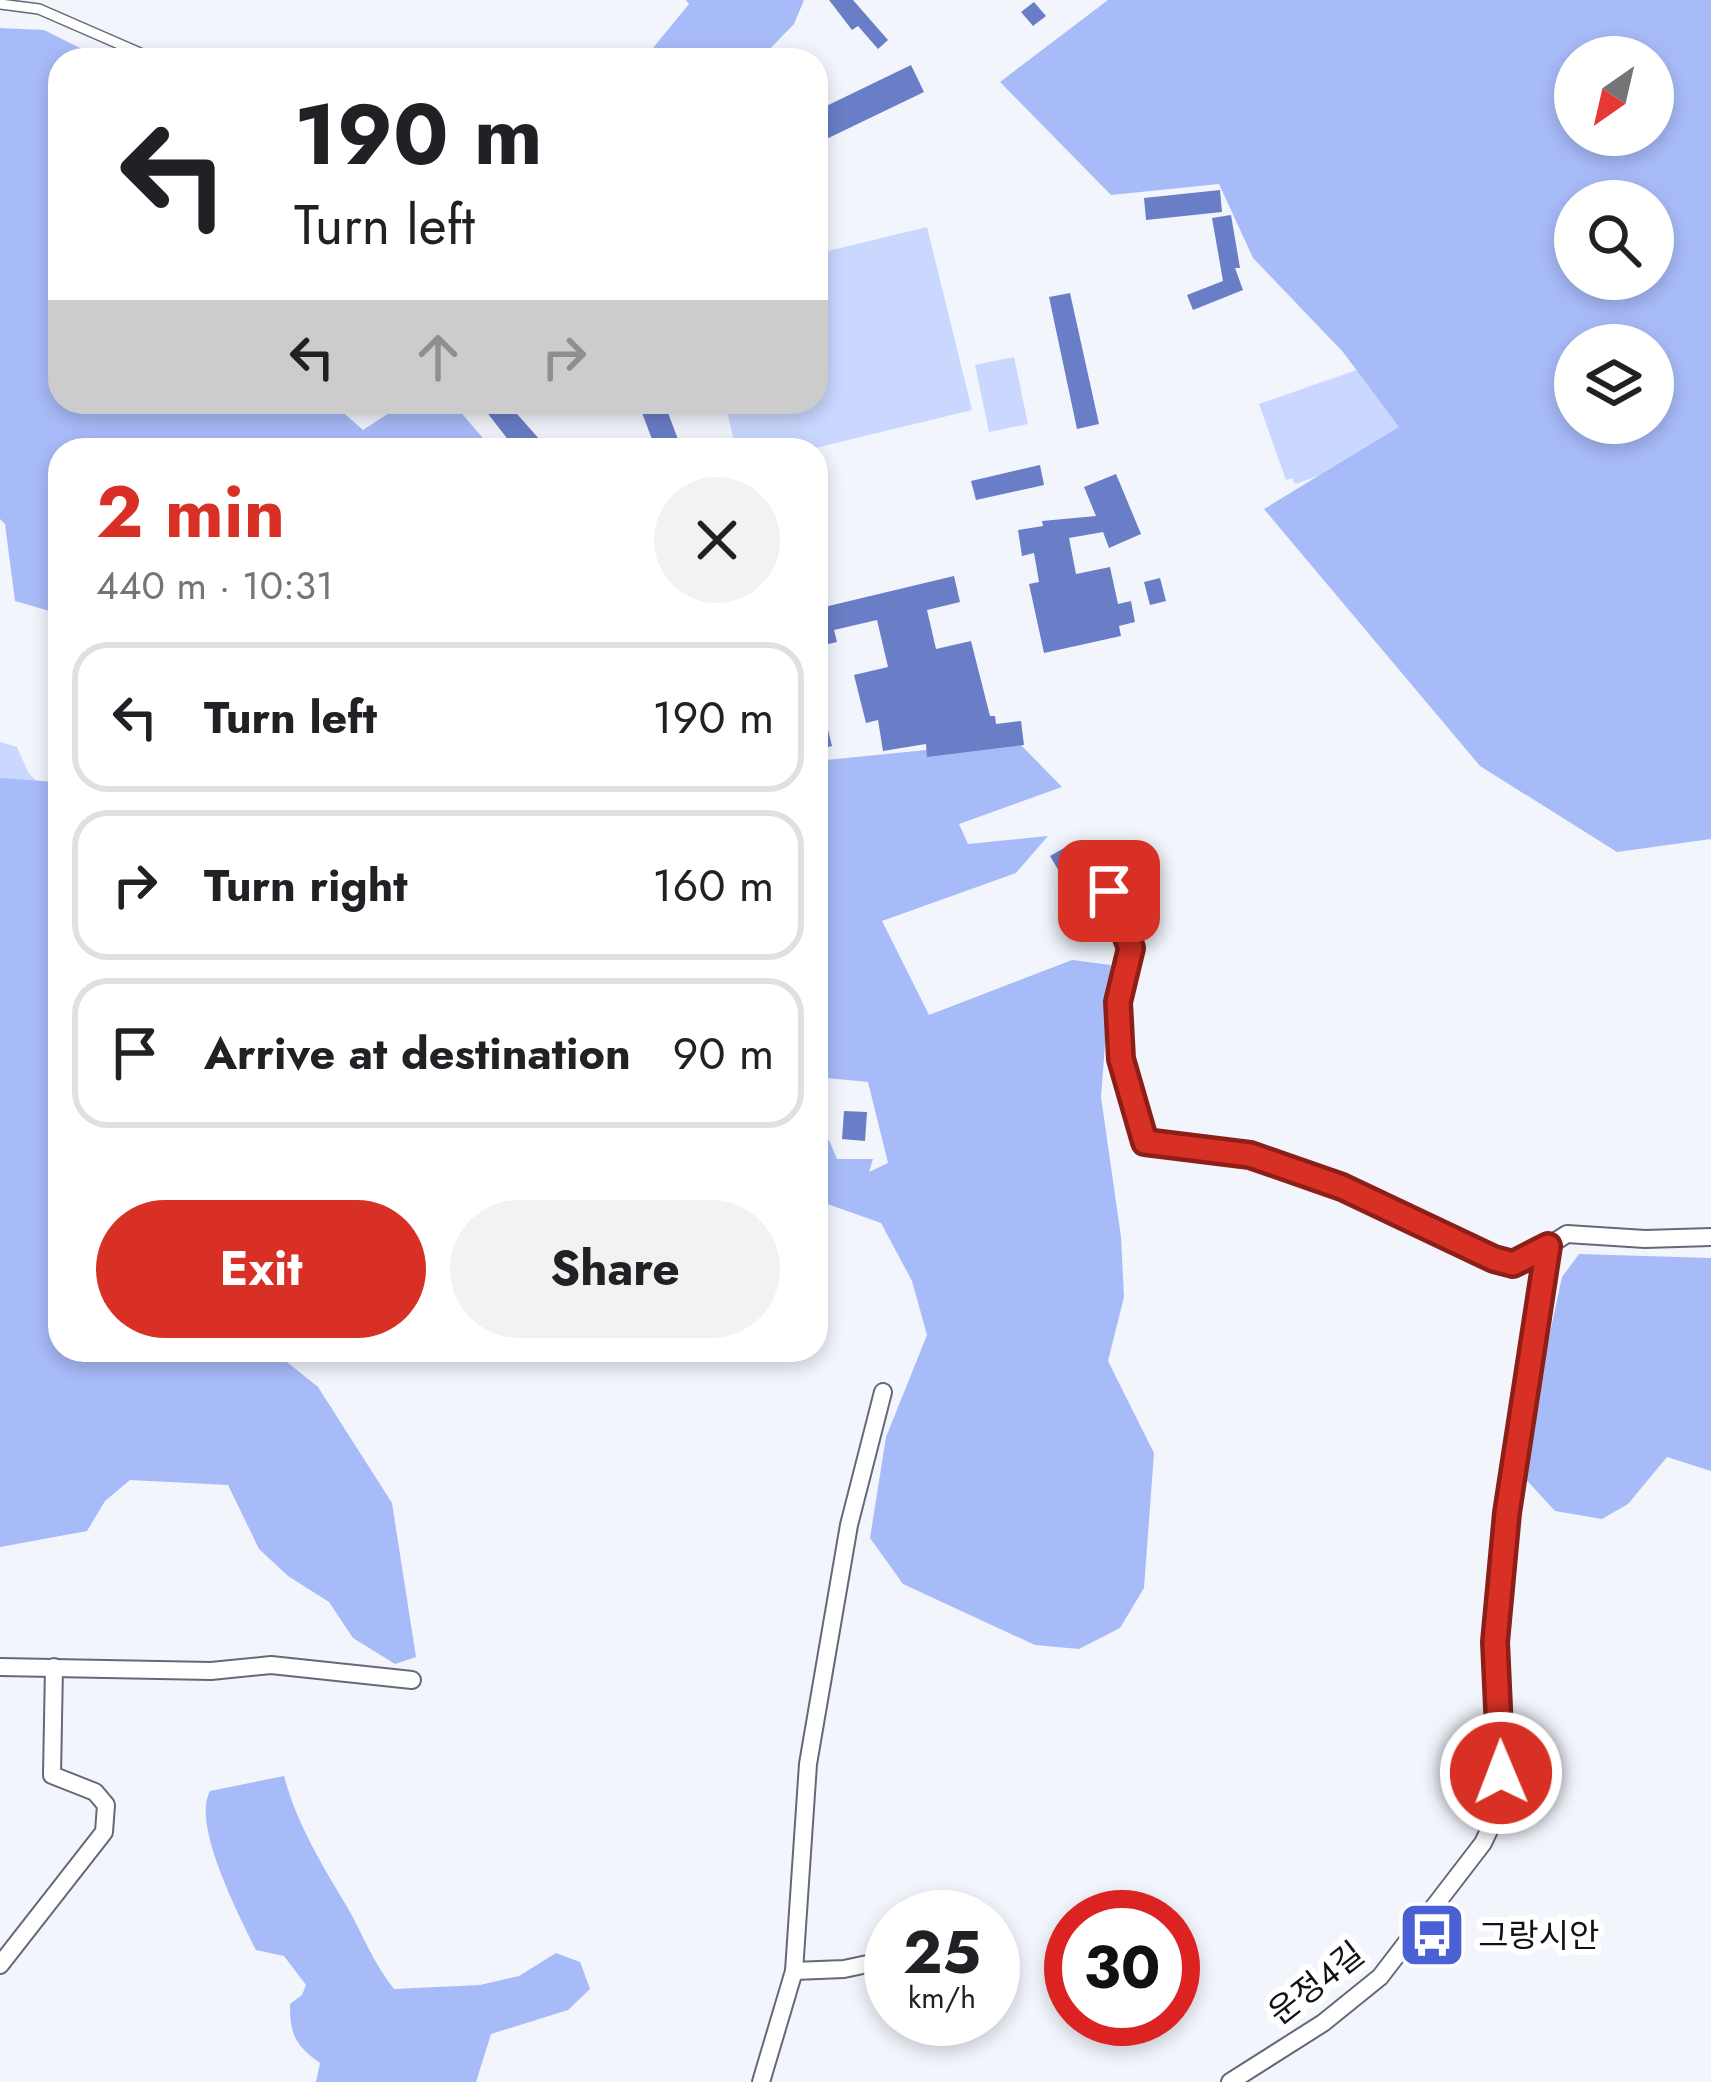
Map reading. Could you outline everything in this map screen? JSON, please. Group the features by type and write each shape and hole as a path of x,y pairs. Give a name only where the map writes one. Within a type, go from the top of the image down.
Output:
{"street":[{"path":"1548,1246 1567,1234 1711,1237"},
{"name":"운정4길","path":"1230,2082 1322,2023 1380,1977 1483,1844 1500,1807 1497,1621 1513,1467 1548,1246"},
{"path":"761,2082 794,1971 808,1764 849,1525 884,1392"},
{"path":"0,1667 211,1671 271,1665 412,1680"},
{"path":"0,1965 104,1832 106,1805 95,1792 52,1775 54,1667"},
{"path":"794,1971 864,1965"}],"lane":[{"path":"0,4 39,9 128,48"},
{"path":"1109,891 1131,948 1118,1002 1121,1059 1145,1142 1250,1155 1342,1187 1513,1264 1548,1246"}],"shaded area":[{"path":"686,0 804,0 794,24 771,48 653,48 689,4"},
{"path":"1108,0 1711,0 1711,839 1617,852 1480,766 1264,509 1399,427 1343,352 1253,258 1219,184 1111,195 1000,82"},
{"path":"0,28 44,30 80,48 48,48 48,414 345,414 363,430 388,414 462,414 483,438 48,438 48,611 15,601 5,524 0,519"},
{"path":"927,227 972,410 828,445 828,438 733,438 728,414 828,414 828,251"},
{"path":"1411,351 1440,434 1295,484 1292,478 1286,480 1259,404"},
{"path":"1014,357 1028,424 989,432 975,365"},
{"path":"1017,741 1062,787 959,824 968,844 1048,836 1016,873 882,921 929,1015 1072,960 1111,965 1101,1097 1121,1237 1124,1297 1108,1361 1154,1453 1144,1588 1120,1628 1079,1649 1035,1645 903,1584 870,1538 886,1437 927,1335 912,1281 881,1223 828,1204 828,1140 837,1159 873,1159 869,1172 888,1163 868,1082 828,1078 828,760"},
{"path":"0,742 17,747 28,772 44,790 0,850"},
{"path":"0,778 48,781 48,1362 287,1362 318,1387 392,1503 416,1657 395,1664 353,1638 329,1602 288,1576 259,1549 228,1485 130,1480 105,1501 87,1531 0,1547"},
{"path":"1579,1254 1711,1258 1711,1471 1667,1457 1628,1504 1602,1519 1555,1511 1520,1473 1562,1277"},
{"path":"284,1776 311,1843 394,1989 480,1985 519,1976 556,1953 580,1962 590,1989 568,2010 491,2034 476,2082 316,2082 320,2063 300,2045 291,2024 290,2004 306,1985 284,1956 256,1950 220,1870 207,1825 210,1791"}],"building":[{"path":"829,0 853,0 888,40 878,49 858,26 852,30"},
{"path":"1034,2 1046,16 1033,26 1021,12"},
{"path":"911,65 924,92 828,138 828,105"},
{"path":"1220,190 1222,212 1146,220 1144,198"},
{"path":"1231,215 1240,268 1235,268 1243,290 1193,310 1187,295 1223,281 1212,218"},
{"path":"1070,293 1099,424 1077,429 1049,297"},
{"path":"488,414 517,414 538,438 507,438"},
{"path":"642,414 668,414 678,438 652,438"},
{"path":"1040,465 1044,485 976,500 971,481"},
{"path":"1116,474 1141,534 1109,548 1103,532 1069,538 1076,574 1110,567 1118,604 1131,601 1135,622 1119,626 1121,636 1044,653 1029,584 1039,582 1034,553 1022,556 1018,530 1043,526 1042,521 1096,516 1084,487"},
{"path":"954,576 960,602 927,610 936,649 971,641 990,716 995,716 996,724 1021,721 1024,745 927,757 926,744 883,751 878,720 866,723 854,675 888,667 877,620 834,630 837,642 828,644 828,606"},
{"path":"1160,578 1166,601 1150,605 1144,582"},
{"path":"1071,844 1102,899 1082,910 1050,856"},
{"path":"844,1111 867,1112 865,1141 842,1139"}],"place":[{"name":"그랑시안","path":"1432,1935"}],"route":[{"path":"1109,891 1131,948 1118,1002 1121,1059 1145,1142 1250,1155 1342,1187 1513,1264 1548,1246 1507,1513 1495,1642 1501,1773"}]}
